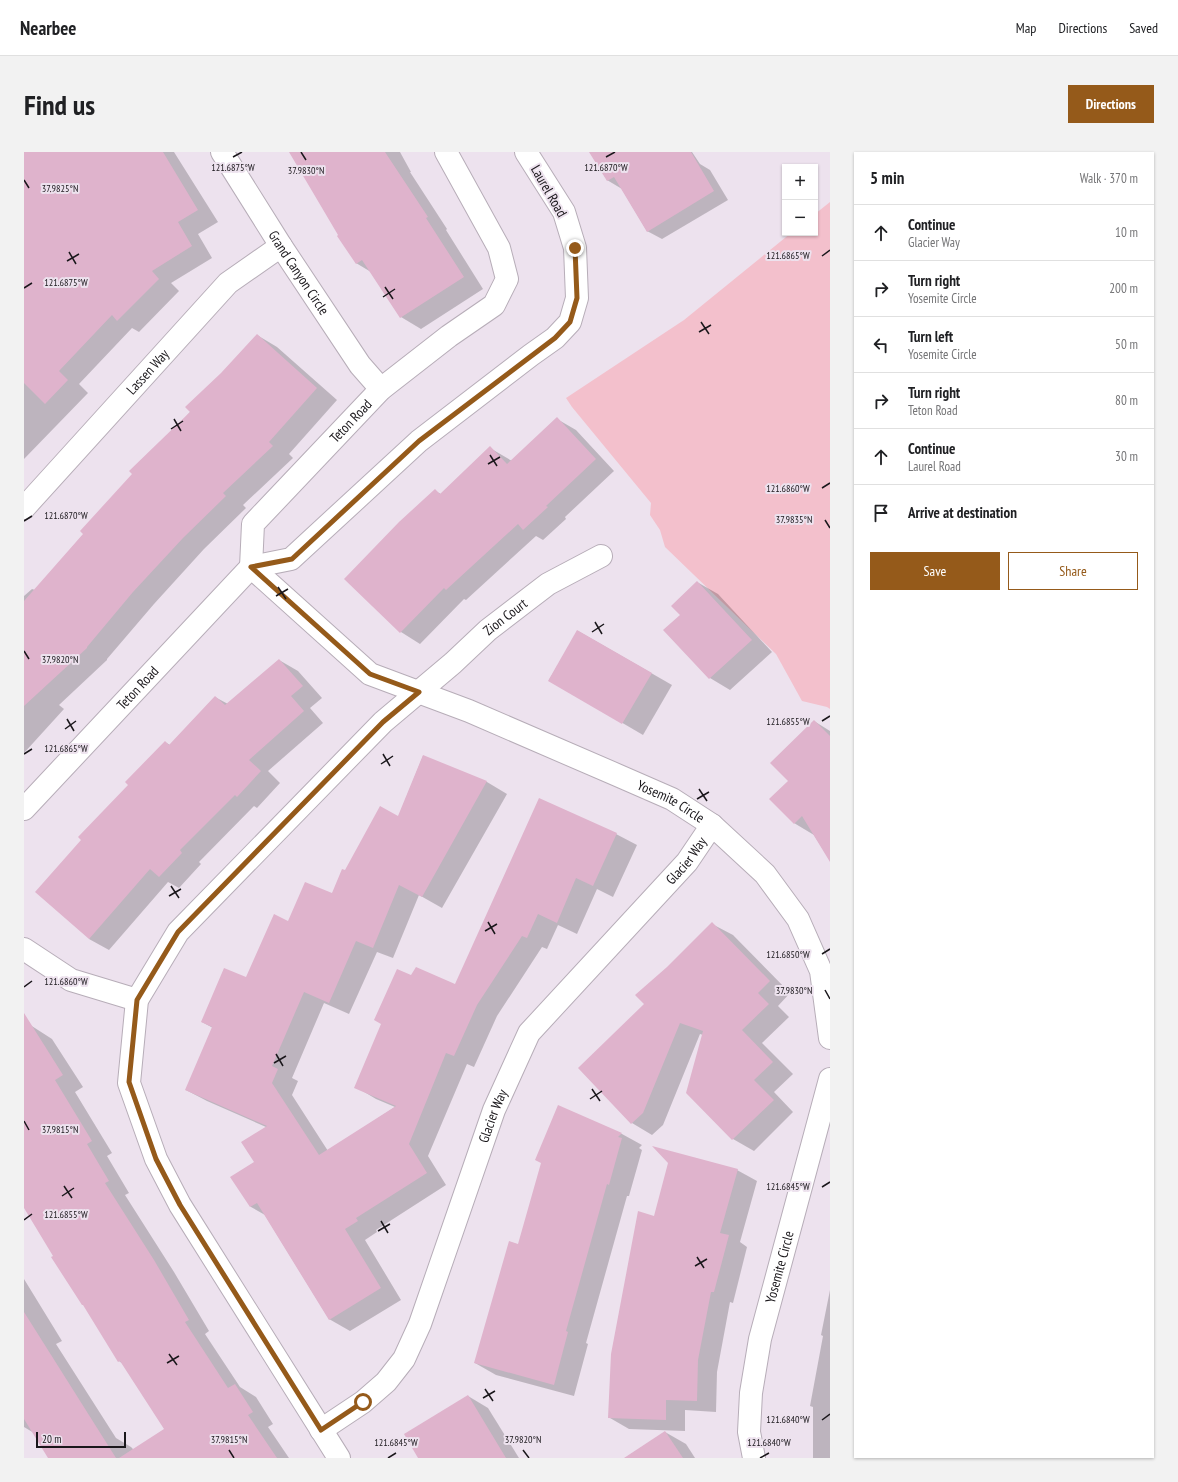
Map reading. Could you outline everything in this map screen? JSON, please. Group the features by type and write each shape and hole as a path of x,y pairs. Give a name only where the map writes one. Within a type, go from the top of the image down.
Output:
{"street":[{"name":"Grand Canyon Circle","path":"222,152 281,246 360,365 381,389"},
{"name":"Teton Road","path":"24,809 251,567 253,524 381,389 449,336 494,305 507,279 500,248 446,152"},
{"name":"Laurel Road","path":"251,567 292,559 419,441 555,338 570,322 577,298 575,248 564,212 526,152"},
{"name":"Lassen Way","path":"24,508 228,283 281,246"},
{"name":"Zion Court","path":"419,692 453,664 488,630 548,584 601,556"},
{"name":"Yosemite Circle","path":"251,567 370,674 469,711 672,799 712,825 765,874 798,919 821,971 830,1038"},
{"path":"339,1458 180,1205 156,1159 129,1082 137,1000 178,932 383,722 419,692"},
{"name":"Glacier Way","path":"321,1430 369,1397 386,1382 404,1359 420,1324 494,1110 529,1033 686,862 712,825"},
{"path":"24,949 71,980 137,1000"},
{"name":"Yosemite Circle","path":"754,1458 749,1432 751,1393 760,1339 830,1079"}],"shaded area":[{"path":"830,202 830,709 802,701 776,654 665,547 660,530 650,515 651,503 566,398 684,320 787,236 818,236 818,212"}],"building":[{"path":"24,152 163,152 198,210 178,222 192,246 152,271 159,279 117,321 112,315 59,371 68,380 45,404 24,383"},
{"path":"289,152 385,152 428,217 426,218 464,277 400,318 362,260 356,264 337,236 338,235"},
{"path":"589,152 691,152 714,191 647,232 614,177 607,181"},
{"path":"257,334 317,388 269,442 273,446 223,493 226,496 183,538 133,592 87,648 24,706 24,601 83,534 80,531 132,474 129,471 190,412 185,407 221,373"},
{"path":"557,417 596,459 523,530 518,524 446,590 444,588 400,633 344,579 399,522 435,489 440,494 490,446 507,464"},
{"path":"697,581 752,640 709,679 663,630 680,615 671,606"},
{"path":"577,630 652,673 622,724 548,681"},
{"path":"279,659 303,686 291,696 304,711 249,760 261,771 237,797 235,795 180,850 182,853 159,877 150,869 89,939 35,892 81,840 78,837 128,785 125,782 165,741 169,745 215,696 225,705"},
{"path":"814,720 830,736 830,862 802,816 794,824 769,799 788,781 770,763"},
{"path":"423,755 487,781 422,897 399,885 373,948 356,941 329,1003 304,992 272,1066 278,1069 272,1083 319,1155 396,1106 354,1088 381,1024 374,1020 397,969 411,975 416,967 455,984 539,798 617,833 593,886 576,878 557,923 538,914 527,938 522,936 477,1005 454,1056 446,1053 409,1144 427,1173 356,1218 358,1221 345,1229 381,1288 329,1320 257,1203 250,1207 230,1177 254,1162 241,1142 267,1126 185,1090 212,1027 201,1022 224,968 246,977 274,914 288,921 305,882 332,893 342,869 345,870 380,806 398,816"},
{"path":"712,922 770,981 758,993 769,1004 742,1030 773,1062 754,1080 774,1100 732,1140 686,1093 703,1031 680,1023 643,1113 631,1124 578,1068 644,1004 635,995 667,967"},
{"path":"24,1013 63,1075 55,1080 92,1141 87,1144 109,1181 105,1183 154,1260 189,1320 185,1322 228,1388 235,1384 253,1412 248,1415 277,1458 119,1458 164,1429 120,1361 118,1362 51,1257 53,1256 24,1208"},
{"path":"558,1105 622,1133 618,1137 622,1138 609,1185 607,1184 566,1331 568,1332 554,1385 474,1363 509,1241 518,1244 541,1163 535,1160"},
{"path":"652,1146 738,1169 720,1233 729,1235 714,1292 711,1292 698,1360 697,1401 666,1400 666,1420 608,1418 611,1354 638,1211 654,1216 668,1163"},
{"path":"24,1312 116,1458 48,1458 24,1419"},
{"path":"468,1395 506,1458 418,1458 404,1434"},
{"path":"665,1431 683,1458 624,1458"}],"route":[{"path":"363,1402 321,1430 180,1205 156,1159 129,1082 137,1000 178,932 383,722 419,692 370,674 251,567 292,559 419,441 555,338 570,322 577,298 575,248"}]}
